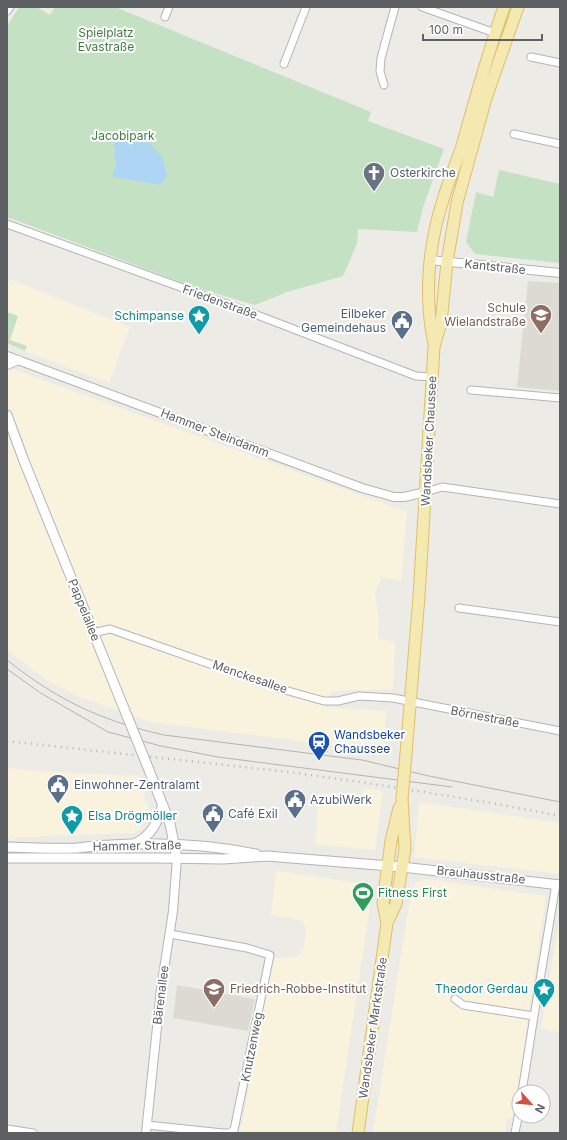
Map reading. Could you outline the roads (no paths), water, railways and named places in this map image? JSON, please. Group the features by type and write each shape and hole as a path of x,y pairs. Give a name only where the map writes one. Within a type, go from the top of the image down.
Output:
{"main road":[{"name":"Wandsbeker Chaussee","path":"434,346 429,322 430,260 435,232 442,201 461,147 495,32 504,7"},
{"name":"Wandsbeker Chaussee","path":"402,799 411,700 426,492 434,346 441,323 447,262 457,203 486,98 518,7"},
{"name":"Pappelallee","path":"7,415 163,805 170,824 177,858"},
{"name":"Wandsbeker Marktstraße","path":"387,924 383,903 387,866 391,841 402,799"},
{"name":"Wandsbeker Marktstraße","path":"358,1133 387,924 396,904 402,867 405,844 402,799"},
{"path":"133,844 149,835 163,805"},
{"name":"Hammer Straße","path":"7,847 77,848 133,844 175,844 231,849 267,856 387,866"},
{"name":"Hammer Straße","path":"7,858 223,859 267,856"},
{"name":"Brauhausstraße","path":"387,866 558,884"}],"street":[{"path":"7,11 10,7"},
{"path":"165,17 169,7"},
{"path":"284,64 306,7"},
{"path":"384,85 380,71 381,58 395,7"},
{"path":"422,7 495,32"},
{"path":"531,57 560,63"},
{"path":"514,134 560,144"},
{"name":"Friedenstraße","path":"7,224 416,376 432,377"},
{"name":"Kantstraße","path":"430,260 560,273"},
{"name":"Hammer Steindamm","path":"7,356 362,488 394,497 404,497 426,492"},
{"path":"7,365 19,360"},
{"path":"471,390 560,398"},
{"path":"426,492 442,488 560,504"},
{"path":"459,608 560,622"},
{"name":"Menckesallee","path":"93,633 110,630 281,689 324,701 338,701 360,696 411,700"},
{"name":"Börnestraße","path":"411,700 430,706 560,731"},
{"name":"Bärenallee","path":"147,1129 161,989 170,934 177,874 177,858"},
{"path":"523,1084 558,884"},
{"name":"Knutzenweg","path":"147,1129 223,1133 229,1133 234,1130 270,955 248,948 170,934"},
{"path":"456,999 463,1005 534,1016"},
{"path":"7,1129 33,1133"}],"water":[{"path":"121,131 135,134 148,141 162,157 167,174 161,185 113,177 113,171 116,170 116,160 114,157 115,147 113,147 117,133"}],"tram line":[{"path":"7,660 62,698 100,716 164,735 362,760 429,776 560,802"},
{"path":"7,669 39,692 108,732 161,746 218,757 452,787"}],"railway":[{"path":"7,741 289,772 492,803 560,816"}],"place":[{"name":"Osterkirche","path":"374,192"},
{"name":"Schule Wielandstraße","path":"541,334"},
{"name":"Schimpanse","path":"199,336"},
{"name":"Eilbeker Gemeindehaus","path":"402,340"},
{"name":"Wandsbeker Chaussee","path":"319,762"},
{"name":"Einwohner-Zentralamt","path":"58,804"},
{"name":"AzubiWerk","path":"295,820"},
{"name":"Café Exil","path":"213,834"},
{"name":"Elsa Drögmöller","path":"72,836"},
{"name":"Fitness First","path":"363,912"},
{"name":"Friedrich-Robbe-Institut","path":"214,1008"},
{"name":"Theodor Gerdau","path":"544,1008"}],"park label":[{"name":"Spielplatz Evastraße","path":"106,40"},
{"name":"Jacobipark","path":"123,136"}]}
